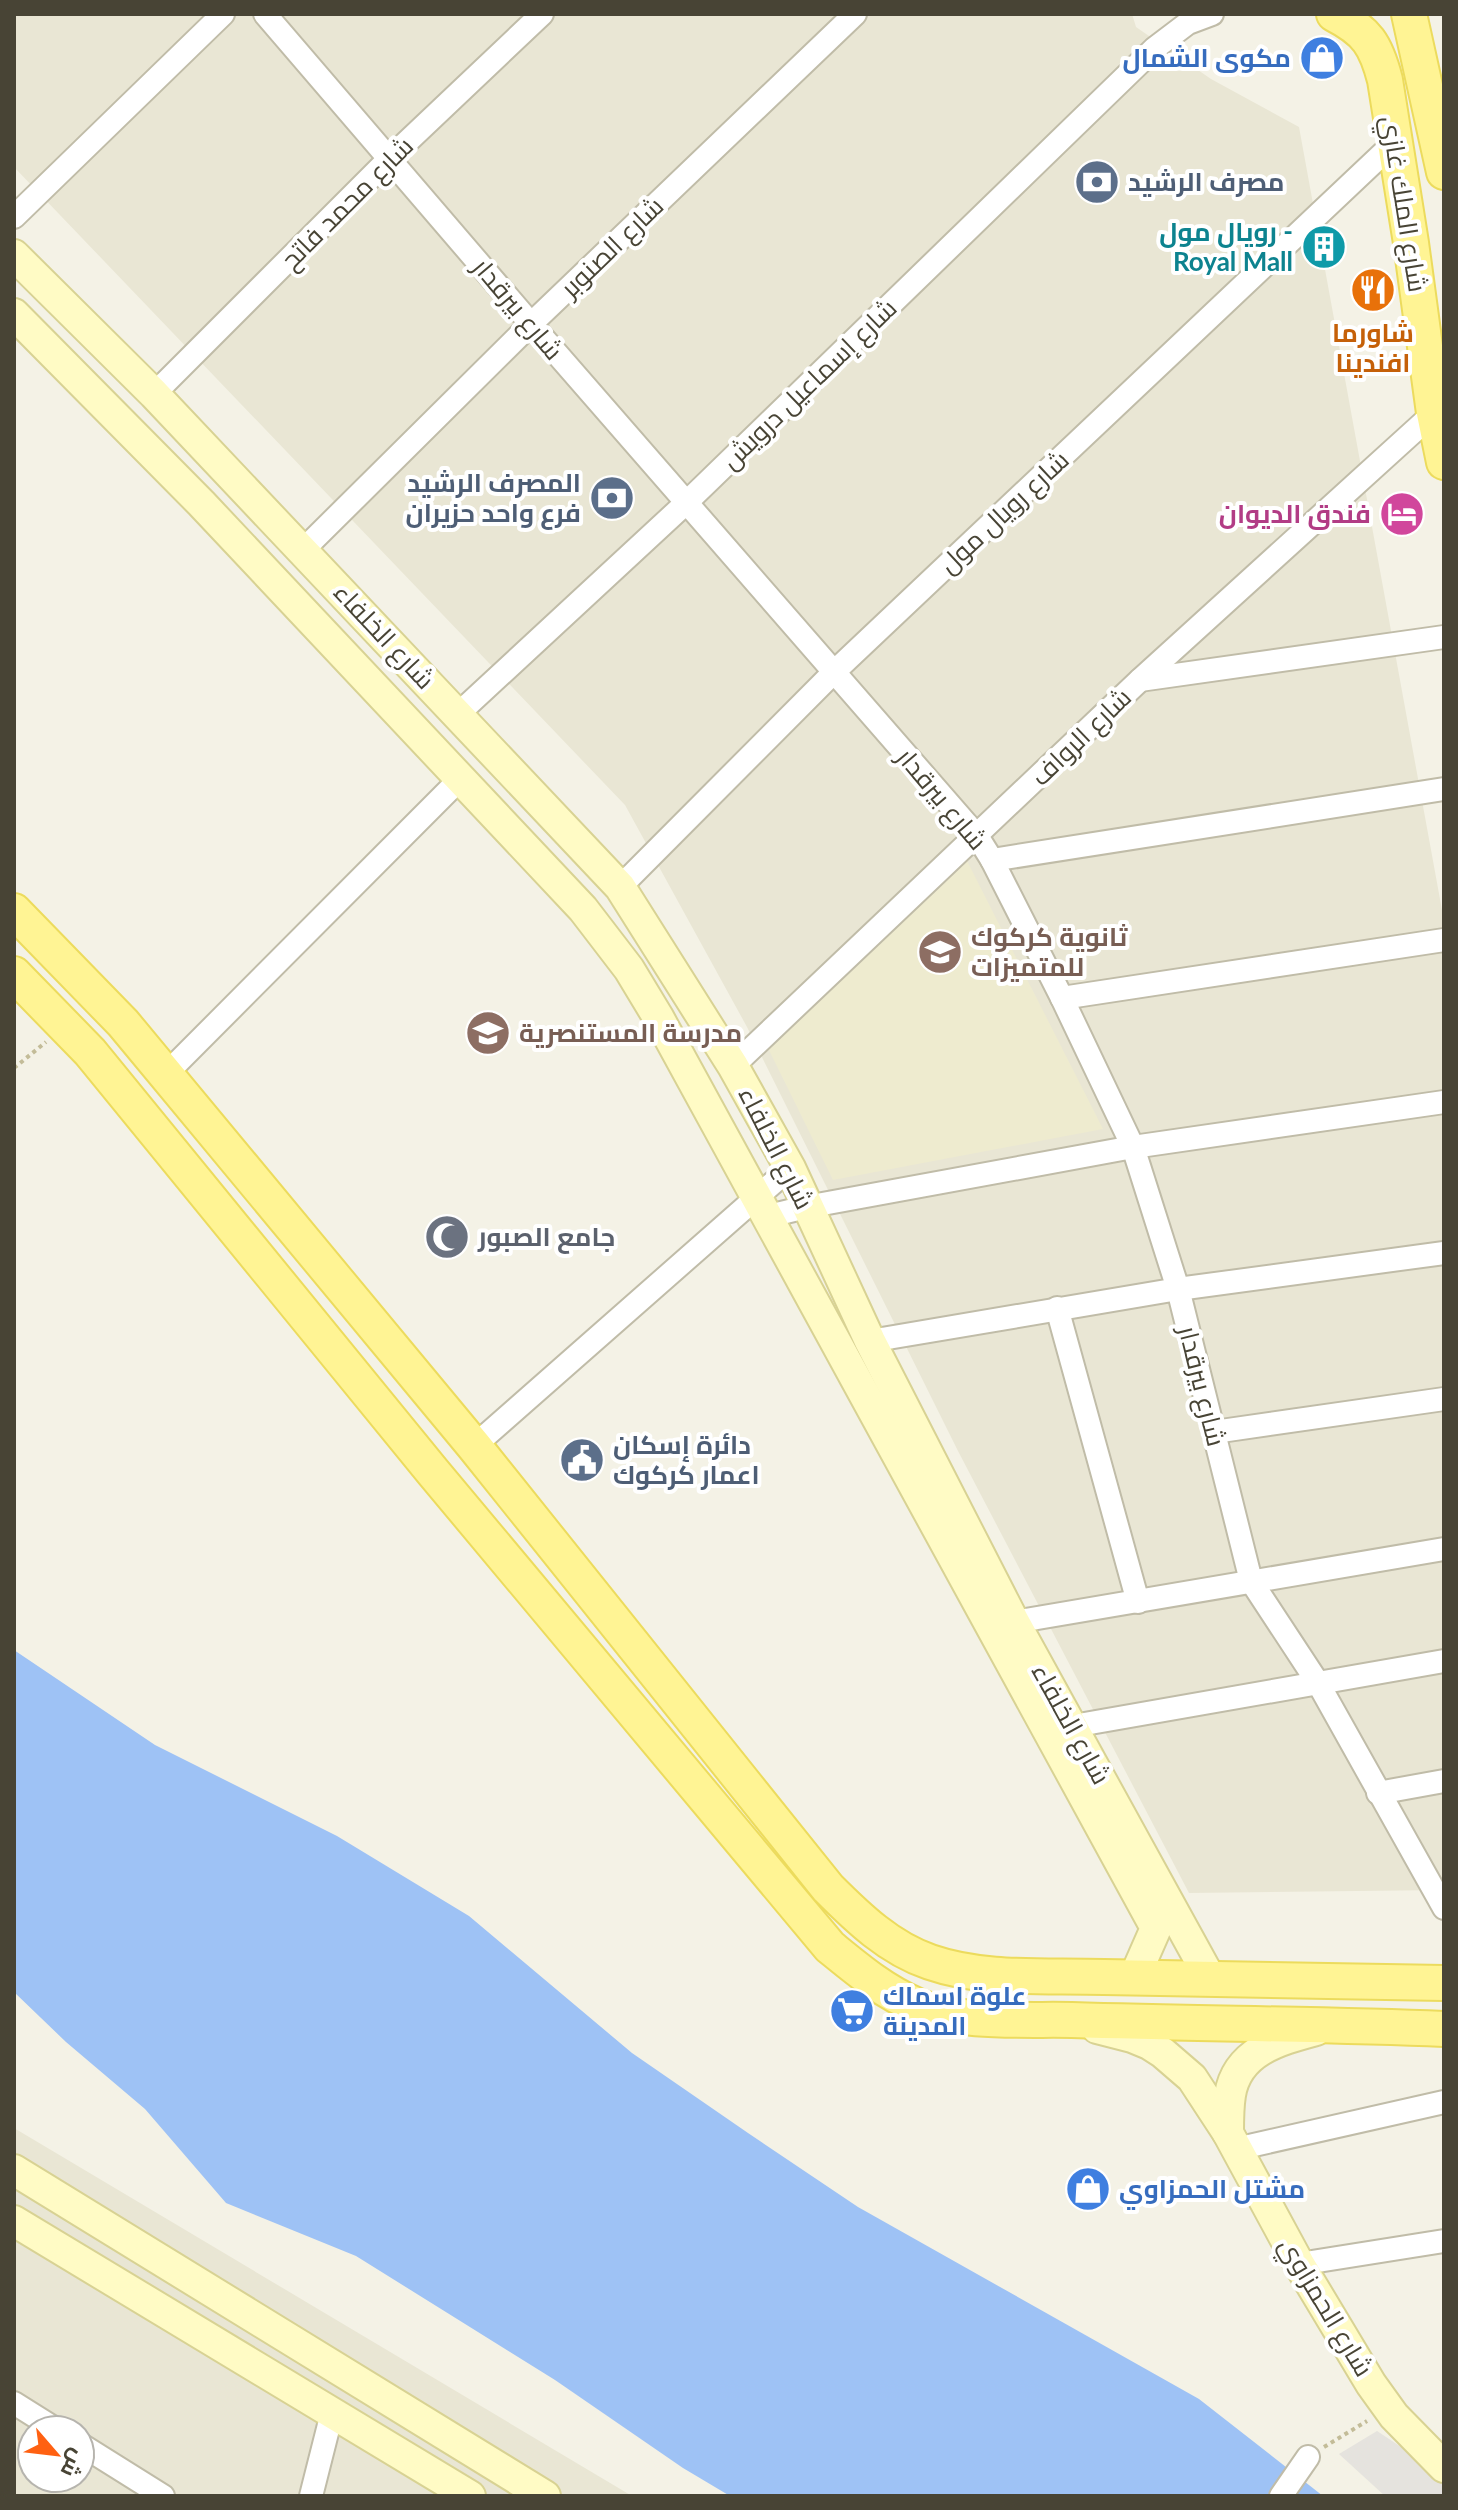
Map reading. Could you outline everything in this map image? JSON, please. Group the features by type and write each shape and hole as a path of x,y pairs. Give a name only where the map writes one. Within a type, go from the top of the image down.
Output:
{"main road":[{"name":"شارع الملك غازي","path":"1409,14 1444,172"},
{"name":"شارع الملك غازي","path":"1345,21 1373,43 1385,80 1434,413 1444,462"},
{"path":"1443,166 1444,65"},
{"path":"14,911 123,1023 474,1446 828,1888 864,1924 907,1953 970,1973 1444,1983"},
{"path":"14,974 90,1052 423,1460 830,1947 874,1982 917,2006 965,2017 1444,2029"},
{"path":"703,1796 733,1771"}],"street":[{"path":"14,217 223,14"},
{"name":"شارع بيرقدار","path":"265,14 977,836 992,860 1133,1147 1178,1289 1251,1581 1318,1683 1378,1793 1441,1897"},
{"name":"شارع محمد فاتح","path":"154,394 390,158 542,14"},
{"name":"شارع الصنوبر","path":"303,550 531,324 855,14"},
{"name":"شارع إسماعيل درويش","path":"1155,48 1176,14"},
{"name":"شارع إسماعيل درويش","path":"458,714 686,503 1155,48 1188,23 1212,14"},
{"path":"1312,14 1345,21"},
{"name":"شارع رويال مول","path":"620,887 834,672 1394,143"},
{"name":"شارع الخلفاء","path":"14,255 154,394 620,887 733,1066 790,1168 870,1341 1014,1622 1211,1980"},
{"path":"14,314 201,503 583,909 629,969 763,1206 1156,1928 1134,1978"},
{"name":"شارع الرواف","path":"733,1066 1140,680 1434,413"},
{"path":"1140,680 1444,637"},
{"path":"165,1075 459,780"},
{"path":"992,860 1444,789"},
{"path":"1062,998 1444,940"},
{"path":"763,1206 806,1207 1133,1147 1444,1102"},
{"path":"474,1446 763,1206 790,1168"},
{"path":"870,1341 1178,1289 1444,1253"},
{"path":"1057,1308 1138,1602"},
{"path":"1214,1432 1444,1399"},
{"path":"1014,1622 1444,1549"},
{"path":"1073,1726 1444,1661"},
{"path":"1378,1793 1444,1781"},
{"name":"شارع الحمزاوي","path":"1060,2020 1132,2037 1163,2053 1192,2078 1232,2141 1299,2264 1388,2408 1444,2467"},
{"path":"1339,2024 1265,2046 1249,2058 1238,2072 1230,2093 1232,2141 1444,2102"},
{"path":"14,2170 545,2496"},
{"path":"14,2221 470,2496"},
{"path":"1299,2264 1444,2241"},
{"path":"14,2403 32,2414"},
{"path":"311,2496 332,2413"},
{"path":"96,2454 163,2496"},
{"path":"1281,2496 1308,2457"}],"path":[{"path":"14,1068 65,1027"},
{"path":"1308,2457 1388,2408"}],"shaded area":[{"path":"14,14 1132,14 1136,27 1211,79 1299,127 1444,921 1444,1890 1189,1893 958,1451 747,1027 625,805 14,167"},
{"name":"ثانوية كركوك للمتميزات","path":"964,855 1103,1129 833,1180 768,1048"},
{"path":"14,2128 632,2496 14,2496"},
{"path":"1377,2431 1407,2451 1444,2486 1444,2496 1385,2496 1339,2454"}],"water":[{"path":"14,1650 155,1745 337,1836 469,1916 632,2053 748,2133 858,2207 1199,2399 1323,2496 730,2496 683,2468 555,2380 356,2256 226,2203 145,2109 66,2042 14,1992"}],"place":[{"name":"مكوى الشمال","path":"1322,58"},
{"name":"مصرف الرشيد","path":"1097,182"},
{"name":"رويال مول - Royal Mall","path":"1324,247"},
{"name":"شاورما افندينا","path":"1373,290"},
{"name":"المصرف الرشید فرع واحد حزیران","path":"612,498"},
{"name":"فندق الديوان","path":"1402,514"},
{"name":"ثانوية كركوك للمتميزات","path":"940,952"},
{"name":"مدرسة المستنصرية","path":"488,1033"},
{"name":"جامع الصبور","path":"447,1237"},
{"name":"دائرة إسكان اعمار كركوك","path":"582,1460"},
{"name":"علوة اسماك المدينة","path":"852,2011"},
{"name":"مشتل الحمزاوي","path":"1088,2189"}]}
